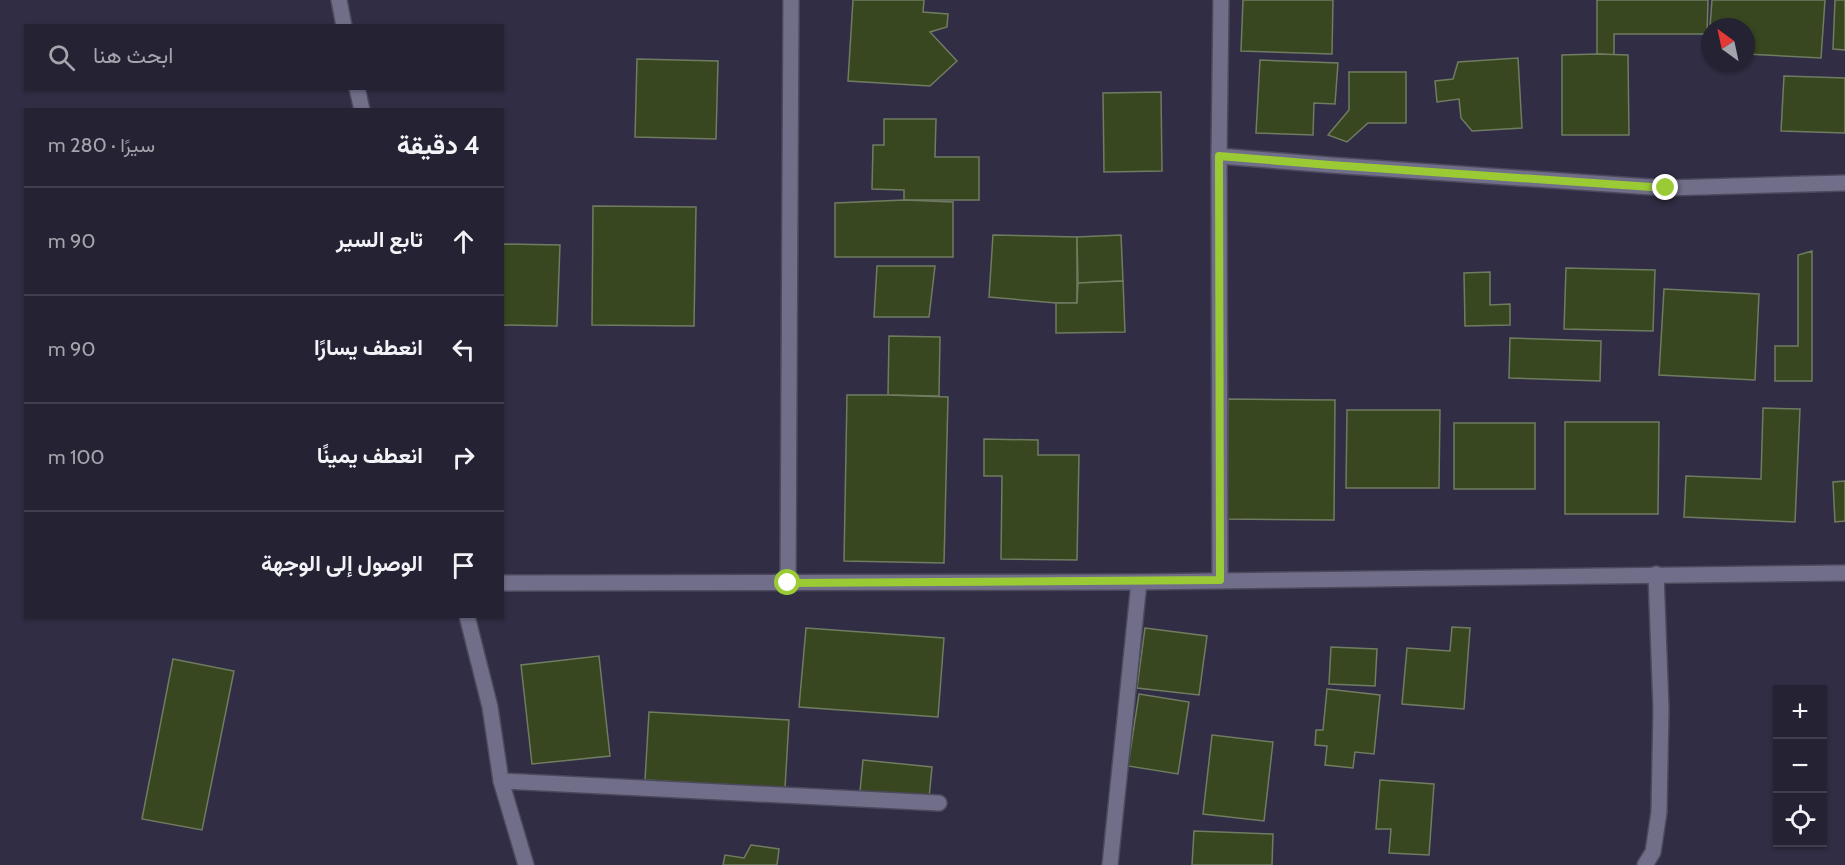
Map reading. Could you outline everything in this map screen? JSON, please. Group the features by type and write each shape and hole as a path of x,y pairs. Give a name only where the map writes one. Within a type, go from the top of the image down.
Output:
{"street":[{"path":"339,0 344,24"},
{"path":"788,583 791,0"},
{"path":"1220,580 1221,0"},
{"path":"357,90 362,108"},
{"path":"1219,156 1666,188 1845,183"},
{"path":"504,583 1139,582 1845,573"},
{"path":"1645,865 1653,852 1659,812 1661,710 1656,574"},
{"path":"1110,865 1139,582"},
{"path":"468,618 490,707 501,781 526,865"},
{"path":"501,781 939,803"}],"building":[{"path":"853,0 924,0 923,12 948,14 947,27 930,32 957,61 930,86 848,81"},
{"path":"1243,0 1333,0 1332,54 1241,51"},
{"path":"1597,0 1708,0 1707,18 1701,18 1701,34 1614,34 1614,55 1597,54"},
{"path":"1712,0 1825,0 1821,58 1755,54 1755,18 1711,18"},
{"path":"1835,0 1845,0 1845,50 1833,49"},
{"path":"1562,55 1628,55 1629,135 1562,135"},
{"path":"1518,58 1522,128 1472,131 1461,118 1459,99 1437,102 1435,81 1453,79 1458,62"},
{"path":"637,59 718,61 716,139 635,137"},
{"path":"1260,60 1338,63 1335,104 1314,103 1313,135 1256,133"},
{"path":"1349,72 1406,72 1406,123 1368,123 1347,142 1328,135 1349,110"},
{"path":"1784,76 1845,78 1845,133 1781,131"},
{"path":"1161,92 1162,171 1104,172 1103,93"},
{"path":"884,119 936,119 935,157 979,157 979,200 904,200 904,190 872,189 873,145 884,145"},
{"path":"904,200 953,202 953,257 835,257 835,203"},
{"path":"593,206 696,207 694,326 592,325"},
{"path":"993,235 1077,237 1077,303 989,297"},
{"path":"1121,235 1123,281 1078,283 1077,237"},
{"path":"504,244 560,245 557,326 504,325"},
{"path":"1812,251 1812,381 1775,381 1775,346 1798,346 1798,255"},
{"path":"877,266 935,266 929,317 874,317"},
{"path":"1566,268 1655,270 1653,331 1564,329"},
{"path":"1490,272 1490,305 1510,304 1510,325 1465,326 1464,273"},
{"path":"1123,281 1125,332 1056,333 1056,303 1077,303 1078,283"},
{"path":"1664,289 1759,294 1755,380 1659,375"},
{"path":"889,336 940,337 939,396 888,395"},
{"path":"1510,338 1601,341 1600,381 1509,378"},
{"path":"847,395 948,397 944,563 844,561"},
{"path":"1228,399 1335,400 1334,520 1227,519"},
{"path":"1763,408 1800,409 1795,522 1684,517 1686,476 1761,479"},
{"path":"1347,410 1440,410 1439,488 1346,488"},
{"path":"1565,422 1659,422 1658,514 1565,514"},
{"path":"1454,423 1535,423 1535,489 1454,489"},
{"path":"984,439 1038,440 1038,455 1079,455 1077,560 1001,559 1002,476 984,476"},
{"path":"1845,481 1845,521 1835,522 1833,482"},
{"path":"1452,627 1470,628 1464,709 1402,704 1407,648 1450,651"},
{"path":"806,628 944,638 938,717 799,707"},
{"path":"1145,628 1207,636 1199,695 1137,688"},
{"path":"1331,647 1377,649 1375,686 1329,684"},
{"path":"599,656 610,756 532,764 521,665"},
{"path":"173,659 234,671 202,830 142,819"},
{"path":"1327,689 1380,695 1374,754 1355,752 1353,768 1325,765 1327,746 1315,745 1316,730 1323,730"},
{"path":"1139,694 1189,702 1178,774 1128,766"},
{"path":"649,712 789,720 785,788 645,780"},
{"path":"1212,735 1273,742 1264,821 1203,814"},
{"path":"863,760 932,767 929,798 860,791"},
{"path":"1380,780 1434,784 1429,855 1389,853 1391,829 1376,829"},
{"path":"1194,831 1273,834 1272,865 1192,865"},
{"path":"751,845 779,849 777,865 723,865 725,855 744,858"}],"route":[{"path":"788,583 1220,580 1219,156 1666,188"}]}
